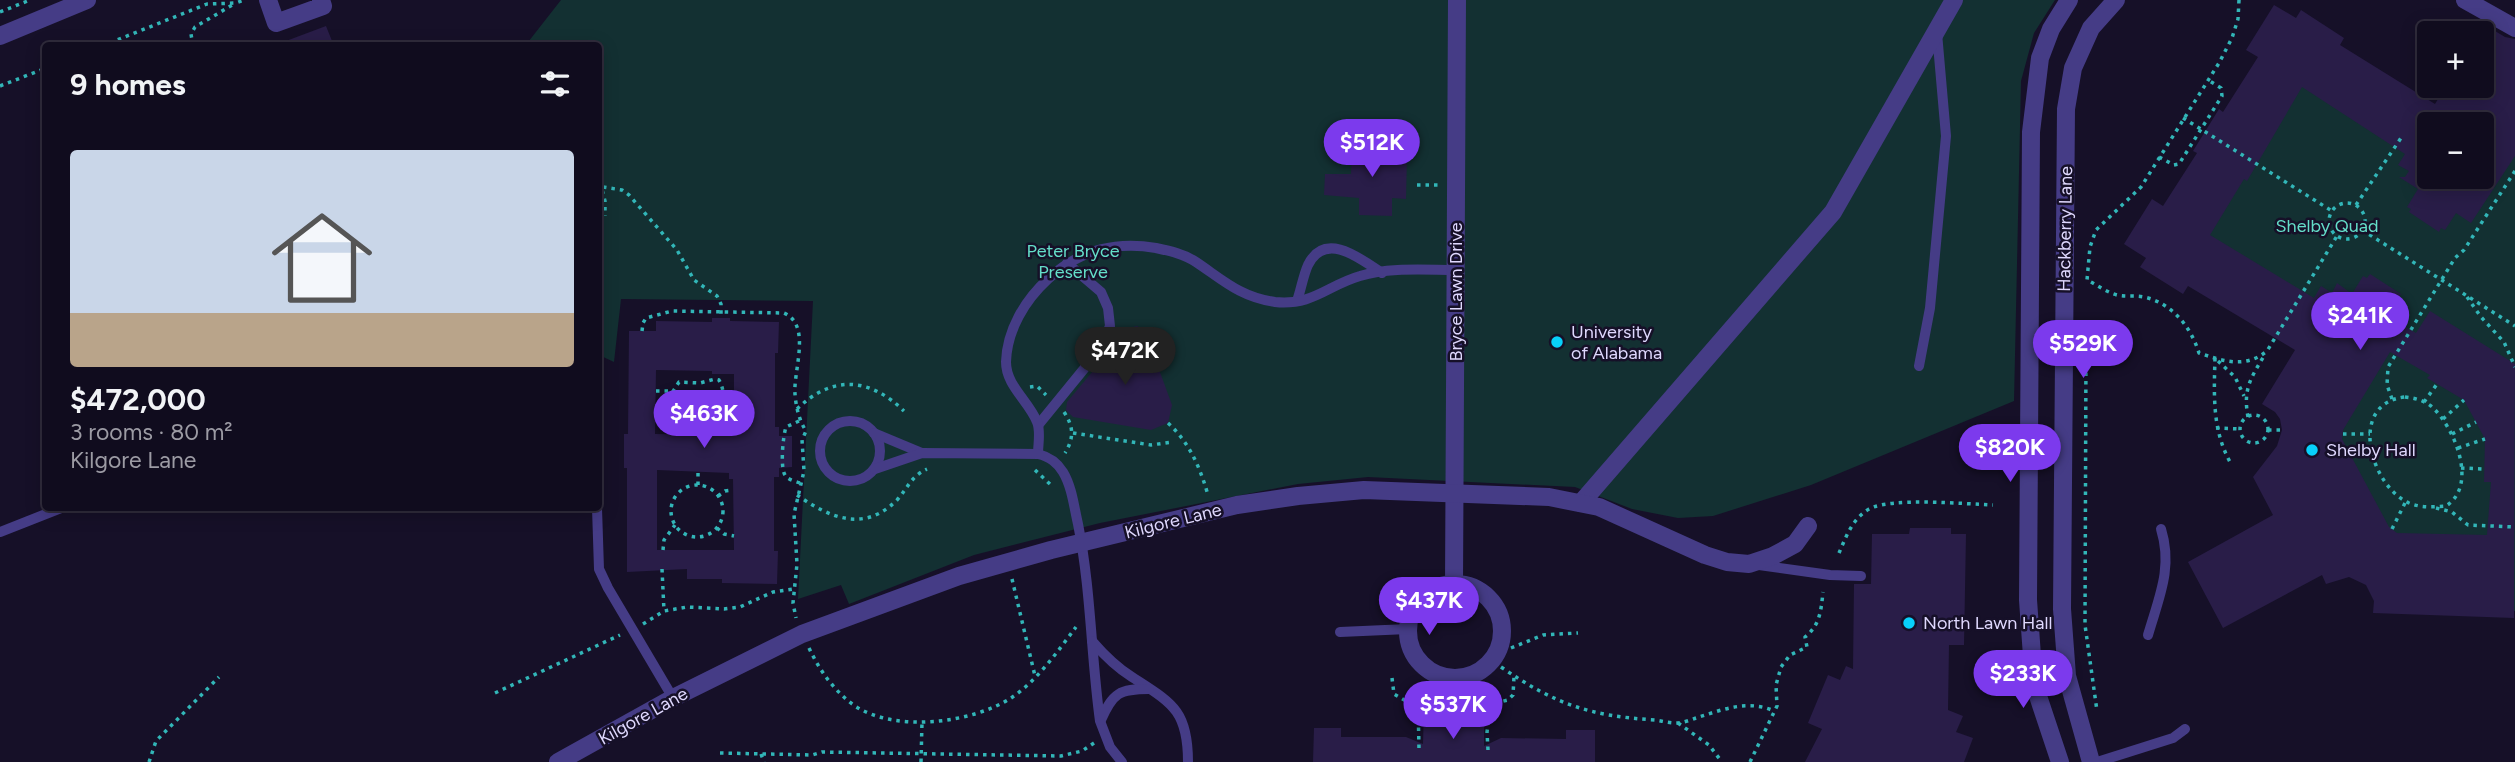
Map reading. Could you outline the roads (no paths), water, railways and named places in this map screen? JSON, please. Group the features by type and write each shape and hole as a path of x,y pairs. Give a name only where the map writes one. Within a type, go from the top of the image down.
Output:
{"street":[{"path":"0,36 87,0"},
{"path":"268,0 276,23 324,6 321,0"},
{"name":"Bryce Lawn Drive","path":"1454,584 1457,0"},
{"path":"1581,503 1833,212 1954,0"},
{"name":"Hackberry Lane","path":"2060,762 2034,684 2028,600 2031,132 2040,58 2051,29 2070,0"},
{"name":"Hackberry Lane","path":"2091,762 2067,676 2062,609 2066,109 2073,68 2091,28 2116,0"},
{"path":"2465,0 2515,28"},
{"name":"Kilgore Lane","path":"558,762 673,698 802,634 959,576 1212,510 1298,496 1364,490 1549,497 1599,507 1705,555 1727,562 1749,564"},
{"path":"1749,564 1773,556 1795,544 1808,526"},
{"path":"1454,584 1470,587 1484,594 1495,606 1501,621 1502,636 1498,652 1489,665 1475,674 1460,678 1444,677 1429,670 1418,659 1410,645 1408,629 1411,615 1428,593 1454,584"}],"lane":[{"path":"1919,366 1930,308 1946,136 1936,30"},
{"path":"1038,454 1039,424 1008,374 1008,342 1021,312 1035,291 1067,263 1093,250 1134,244 1172,251 1194,260 1222,282 1252,298 1278,302 1297,301 1324,294 1359,276 1455,270"},
{"path":"1297,301 1307,267 1314,255 1325,249 1339,248 1352,253 1382,273"},
{"path":"1039,424 1101,348 1110,326 1108,308 1101,292 1067,263"},
{"path":"922,453 874,433 858,422 840,423 825,434 820,452 826,469 841,480 860,480 875,469 922,453 1038,454 1053,460 1064,474 1082,543 1100,721 1110,747 1122,762"},
{"path":"874,433 880,450 875,469"},
{"path":"0,532 53,511"},
{"path":"597,511 598,569 673,698"},
{"path":"2148,635 2166,572 2167,556 2161,529"},
{"path":"1749,564 1830,575 1861,576"},
{"path":"1340,632 1408,629"},
{"path":"1092,641 1110,662 1170,702 1183,721 1188,743 1188,762"},
{"path":"1100,721 1109,702 1119,692 1152,689"},
{"path":"2097,762 2124,757 2173,738 2185,729"}],"place":[{"name":"University of Alabama","path":"1557,342"},
{"name":"Shelby Hall","path":"2312,450"},
{"name":"North Lawn Hall","path":"1909,623"}],"park label":[{"name":"Shelby Quad","path":"2327,226"},
{"name":"Peter Bryce Preserve","path":"1073,261"}]}
